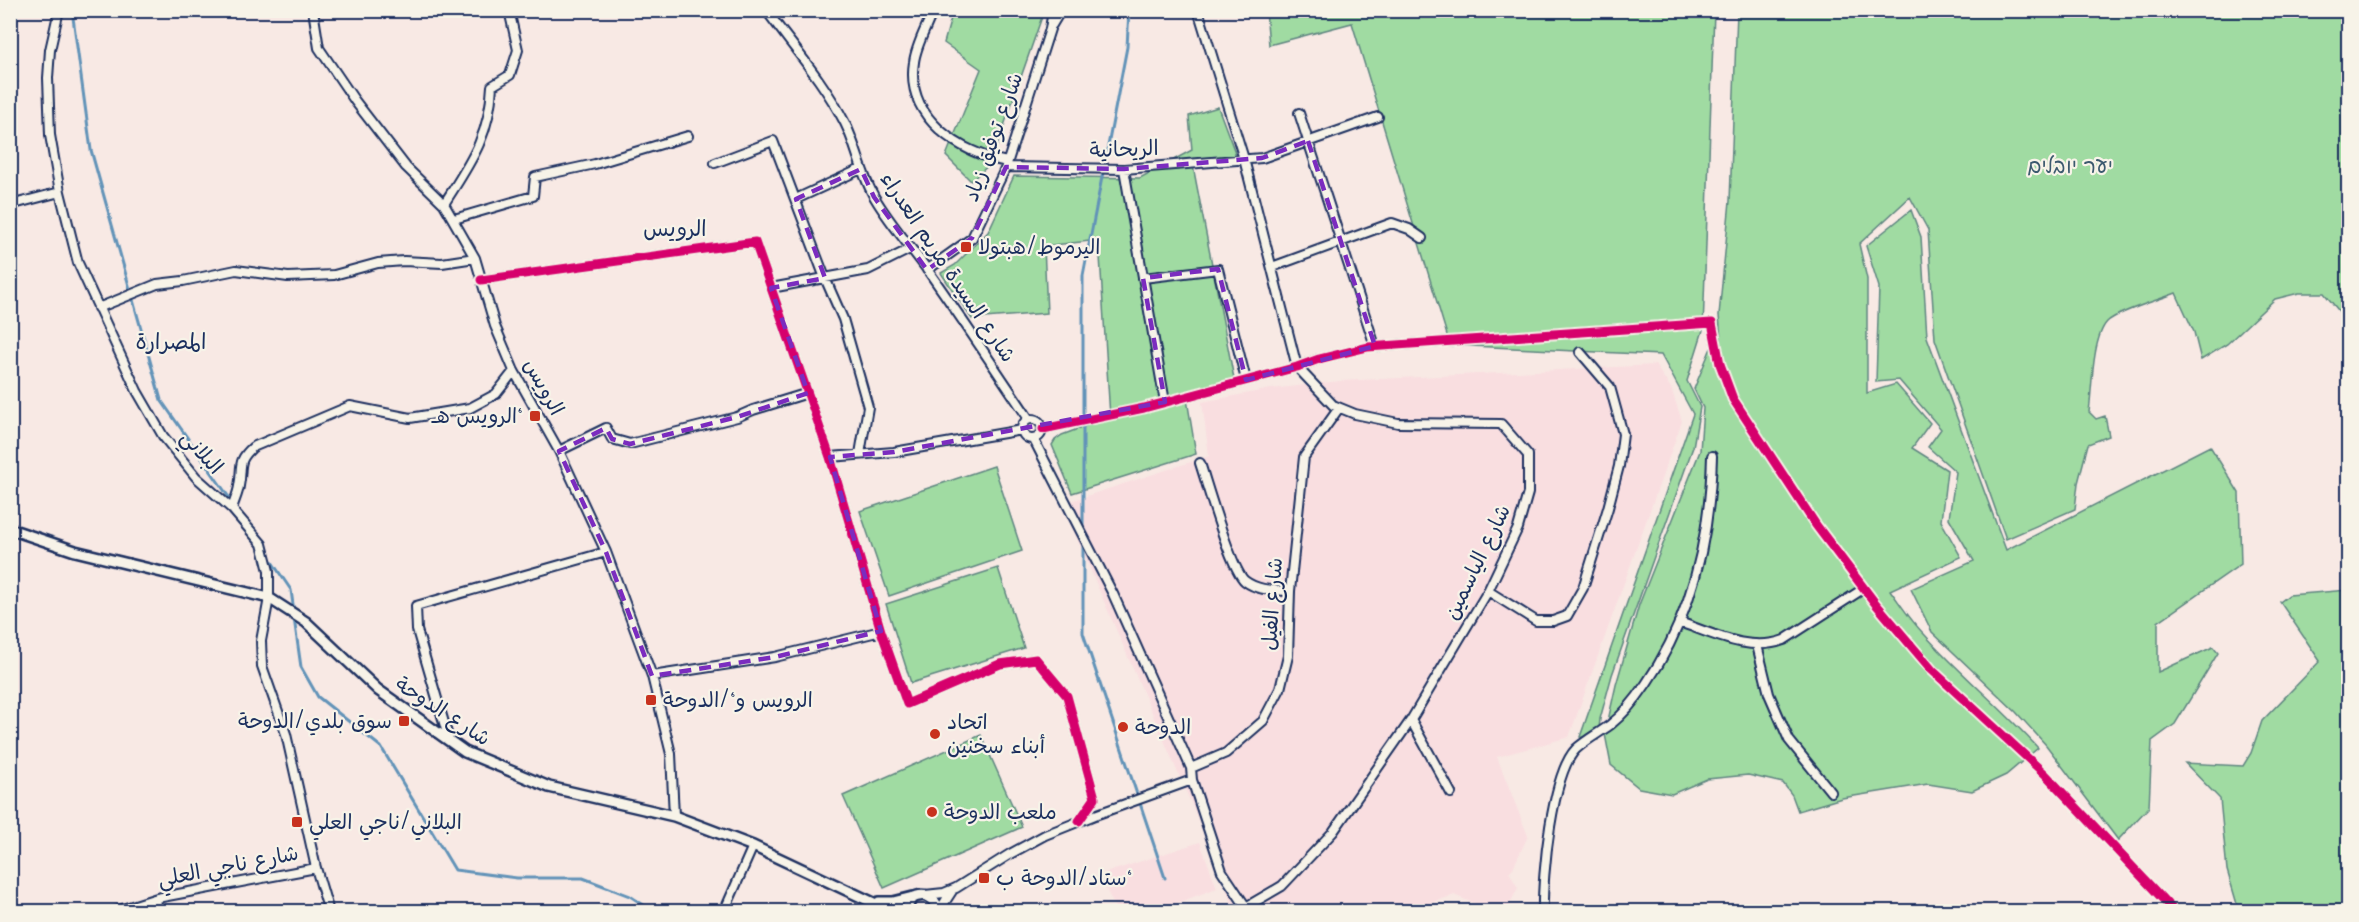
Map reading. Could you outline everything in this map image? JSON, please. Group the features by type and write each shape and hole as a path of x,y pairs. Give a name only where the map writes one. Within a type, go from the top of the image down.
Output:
{"street":[{"name":"البلاني","path":"58,10 50,50 48,78 50,135 60,192 78,262 137,392 163,436 196,477 232,509 262,544 269,571 269,598 261,640 262,666 286,734 328,912"},
{"name":"الرويس","path":"313,10 319,48 355,101 406,167 444,204 475,258 495,326 514,371 559,452 606,552 652,676 671,754 674,816"},
{"path":"444,204 476,154 491,112 492,86 510,75 518,50 509,10"},
{"name":"شارع السيدة مريم العدراء","path":"766,10 823,86 844,121 861,169 874,197 1029,419"},
{"name":"الريحانية","path":"933,10 914,60 914,89 934,126 948,138 985,158 1006,164 1124,169 1262,158 1378,117"},
{"path":"1050,29 1053,10"},
{"path":"1050,29 1061,10"},
{"path":"1198,10 1244,159 1298,367"},
{"name":"شارع توفيق زياد","path":"927,270 972,238 1006,164 1050,29"},
{"path":"1299,113 1376,346"},
{"path":"454,219 533,196 535,177 595,164 688,136"},
{"path":"715,163 773,141 843,319 868,407 860,454"},
{"path":"796,199 861,169"},
{"path":"1124,169 1165,402"},
{"path":"10,205 60,192"},
{"path":"1272,267 1392,223 1409,229 1422,238"},
{"path":"482,280 755,242 830,458 881,631 907,704 1000,664 1036,659 1067,696 1084,754 1095,798 1079,821"},
{"path":"771,288 868,270 910,249"},
{"path":"98,308 157,284 236,270 288,277 334,275 378,263 404,261 442,263 475,258"},
{"path":"1143,278 1218,269 1246,380"},
{"path":"1042,429 1165,402 1298,367 1319,359 1376,346 1712,323 1720,364 1733,399 1816,525 1863,589 1932,670 2045,774 2175,912"},
{"path":"1488,591 1536,621 1553,621 1567,616 1583,588 1619,466 1623,434 1610,387 1580,352"},
{"name":"شارع الياسمين","path":"1192,780 1222,871 1246,907 1282,886 1333,832 1411,720 1488,591 1518,528 1526,501 1528,455 1501,424 1398,423 1339,408 1322,394 1298,367"},
{"path":"232,509 240,484 240,466 243,456 253,447 350,406 410,418 470,408 496,394 514,371"},
{"path":"559,452 606,428 612,439 630,444 737,417 807,393"},
{"name":"شارع الفيل","path":"1191,768 1226,753 1263,721 1280,689 1288,656 1290,591 1304,457 1339,408"},
{"path":"939,911 949,893 1026,845 1079,821 1192,780 1191,768 1113,594 1034,440 1024,436 1023,423 1029,419 1038,421 1042,429 1040,436 1034,440"},
{"path":"830,458 894,452 1022,430"},
{"path":"1543,912 1542,888 1563,769 1576,749 1611,724 1626,710 1646,684 1670,644 1692,589 1702,549 1709,507 1712,456"},
{"path":"1200,463 1224,537 1243,579 1259,588 1290,591"},
{"name":"شارع الدوحة","path":"10,529 75,550 269,598 306,621 378,690 465,752 549,787 674,816 753,846 893,912"},
{"path":"449,740 417,630 416,606 606,552"},
{"path":"1679,622 1744,644 1771,645 1784,640 1863,589"},
{"path":"652,676 775,657 881,631"},
{"path":"1758,645 1769,694 1789,740 1831,792"},
{"path":"1411,720 1451,793"},
{"path":"724,912 753,846"},
{"name":"شارع ناجي العلي","path":"113,912 157,898 316,868"},
{"path":"874,902 893,902 919,895 944,893 956,888"},
{"path":"919,895 935,901 939,911"},
{"path":"905,912 907,904 919,895"},
{"path":"156,912 157,898"}],"highlighted area":[{"path":"1308,141 1375,346 1246,380 1218,269 1143,278 1165,402 894,452 830,457 881,631 775,657 652,676 606,552 559,451 606,428 612,439 630,444 737,417 808,393 771,288 825,278 796,199 861,169 874,197 927,270 972,238 1006,167 1124,169 1262,158"}],"shaded area":[{"path":"1655,365 1671,388 1682,421 1569,737 1497,757 1528,836 1509,872 1518,888 1506,911 1492,911 1454,895 1428,904 1417,911 1235,911 1062,504 1209,456 1202,402 1271,389 1340,381"},
{"path":"1200,842 1217,888 1156,911 1117,911 1099,875"}],"green space":[{"path":"953,11 1044,11 991,163 971,181 946,156 981,69 944,43"},
{"path":"1266,11 1714,11 1703,330 1687,381 1700,407 1693,447 1612,675 1600,719 1598,740 1580,737 1693,414 1661,355 1450,345 1352,23 1269,45"},
{"name":"יער יובלים","path":"1737,11 2348,11 2348,318 2343,316 2324,293 2299,293 2275,299 2227,344 2201,360 2194,332 2176,293 2112,318 2107,322 2098,340 2089,412 2096,419 2105,416 2109,436 2088,444 2078,483 2075,509 2006,539 1935,339 1928,230 1910,197 1859,244 1867,279 1867,393 1896,384 1930,423 1912,448 1947,470 1941,521 1961,557 1890,590 1915,624 1938,649 2038,748 2006,775 1972,791 1928,784 1842,798 1798,811 1792,795 1783,783 1748,775 1707,779 1672,794 1639,788 1611,765 1605,734 1616,685 1639,605 1700,451 1703,408 1694,389 1713,343 1721,340 1719,315 1730,201"},
{"path":"1218,107 1237,158 1193,166 1236,389 1187,399 1196,454 1072,493 1052,445 1062,435 1110,417 1099,240 1044,246 1047,313 972,319 941,273 955,265 988,232 1014,176 1140,178 1192,150 1189,116"},
{"path":"1911,210 1921,237 1927,337 2006,550 2210,446 2239,493 2241,564 2158,622 2158,672 2213,647 2218,653 2175,724 2152,741 2149,807 2118,840 2046,745 2016,712 1932,632 1911,589 1974,561 1949,518 1956,472 1928,447 1941,429 1899,380 1876,382 1879,287 1866,246"},
{"path":"994,466 1022,551 889,596 860,511"},
{"path":"998,568 1024,648 911,683 886,604"},
{"path":"2348,590 2348,911 2239,911 2227,870 2220,799 2185,763 2243,766 2251,753 2262,721 2320,661 2280,602 2289,595"},
{"name":"ملعب الدوحة","path":"981,735 1022,827 884,888 843,796"}],"waterway":[{"path":"72,10 91,150 161,400 233,503"},
{"path":"1083,529 1083,276 1127,47 1129,10"},
{"path":"2343,377 2348,392"},
{"path":"1083,542 1083,633 1165,878"},
{"path":"268,556 291,590 294,612"},
{"path":"294,618 301,667 318,697 381,747 455,870 517,878 583,878 630,896 654,912"}],"cycle path":[{"path":"481,280 755,242 830,457 881,631 907,704 1000,664 1036,659 1067,696 1095,798 1079,821"},
{"path":"1043,429 1144,408 1368,347 1712,323 1720,364 1733,399 1816,525 1875,603 1932,670 2045,774 2175,912"}],"place":[{"name":"اليرموط/هبتولا","path":"966,247"},
{"name":"الرويس هـ‘","path":"535,416"},
{"name":"الرويس و‘/الدوحة","path":"651,700"},
{"name":"سوق بلدي/الدوحة","path":"404,721"},
{"name":"الدوحة","path":"1123,727"},
{"name":"اتحاد أبناء سخنين","path":"935,734"},
{"name":"ملعب الدوحة","path":"932,812"},
{"name":"البلاني/ناجي العلي","path":"297,822"},
{"name":"ستاد/الدوحة ب‘","path":"984,878"}],"district":[{"name":"الرويس","path":"675,228"},
{"name":"المصرارة","path":"171,341"}]}
